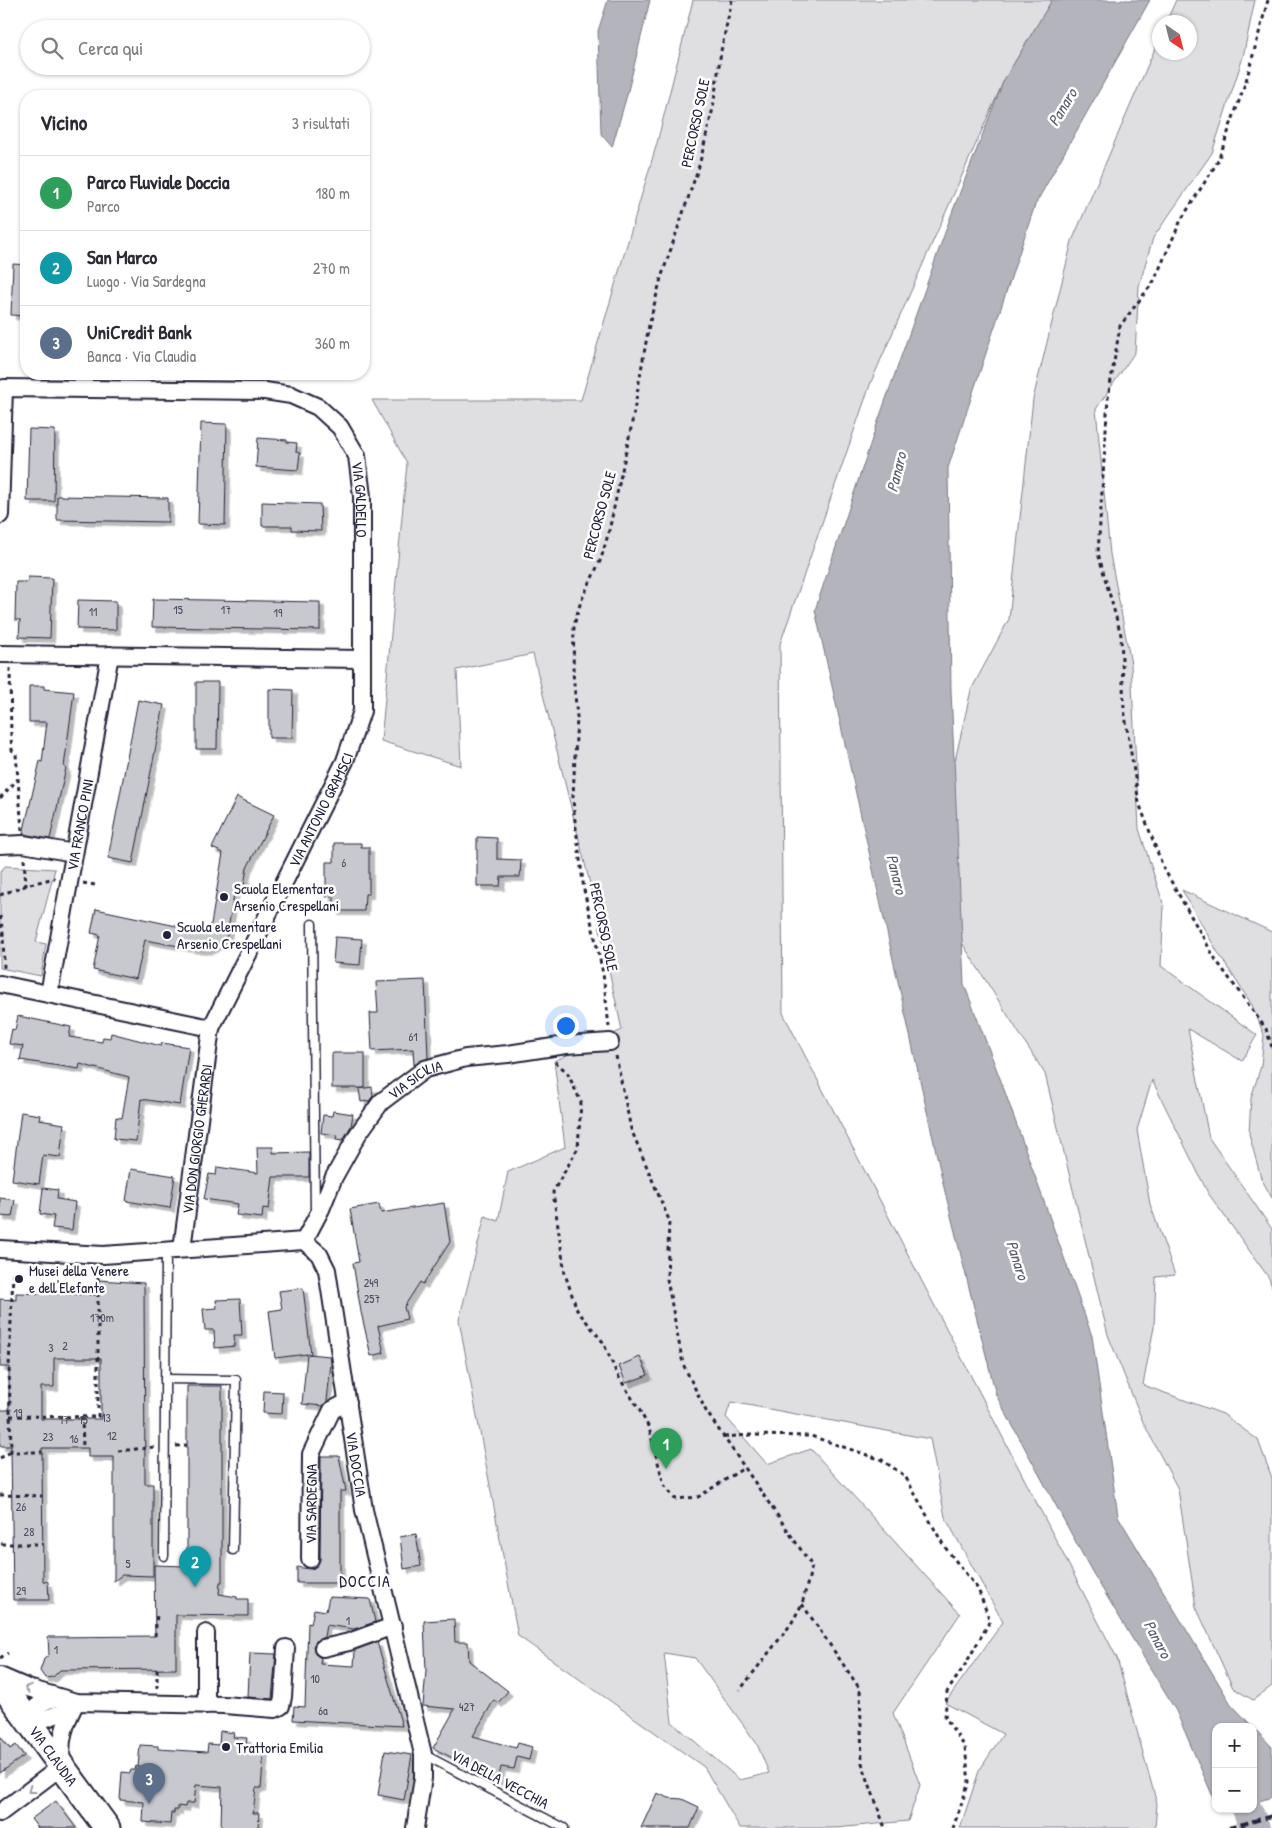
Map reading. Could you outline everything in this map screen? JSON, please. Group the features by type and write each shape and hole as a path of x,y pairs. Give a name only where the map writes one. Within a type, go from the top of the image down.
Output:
{"main road":[{"name":"VIA CLAUDIA","path":"0,1682 107,1828"}],"street":[{"name":"VIA GALDELLO","path":"0,515 4,388 265,391 291,395 318,407 340,427 357,456 362,496 362,660"},
{"path":"5,654 362,660"},
{"name":"VIA FRANCO PINI","path":"49,994 110,655"},
{"name":"VIA ANTONIO GRAMSCI","path":"211,1028 345,761 362,711 362,660"},
{"path":"0,845 23,844 74,853"},
{"path":"0,984 211,1028"},
{"name":"VIA DON GIORGIO GHERARDI","path":"182,1249 211,1028"},
{"name":"VIA SICILIA","path":"304,1240 334,1177 358,1134 381,1102 425,1069 466,1058 566,1045 610,1042"},
{"path":"0,1249 103,1255 304,1240"},
{"name":"VIA DOCCIA","path":"304,1240 319,1254 327,1270 364,1510 423,1754 423,1778 415,1828"},
{"name":"VIA SARDEGNA","path":"310,1559 311,1454 332,1410 348,1402"},
{"path":"323,1648 349,1642 392,1626"},
{"path":"206,1633 206,1705"},
{"path":"26,1718 47,1718 74,1706 206,1705 275,1709 281,1706 284,1697 286,1648"},
{"path":"0,1676 74,1706"},
{"path":"26,1718 38,1705 46,1700 57,1698"},
{"path":"0,1813 62,1766 61,1738 74,1706"}],"lane":[{"path":"312,924 315,1220"},
{"path":"164,1556 166,1250"},
{"path":"165,1379 236,1380 233,1550"},
{"name":"VIA DELLA VECCHIA","path":"423,1754 564,1828"}],"path":[{"name":"PERCORSO SOLE","path":"732,0 721,50 713,108 699,166 661,278 649,325 610,531 601,559 581,601 574,625 573,672 577,717 573,796 584,890 603,973 610,1042 617,1059 631,1129 669,1220 667,1279 683,1364 706,1411 812,1566 802,1604"},
{"path":"1268,0 1246,81 1218,161 1181,220 1154,281 1120,326 1108,398 1098,553 1121,635 1124,709 1139,802 1163,867 1216,960 1266,1029 1272,1047"},
{"path":"5,654 12,750 16,754 26,886"},
{"path":"0,798 18,780"},
{"path":"0,896 53,878 95,885"},
{"path":"0,916 3,933 4,969 0,984"},
{"path":"539,1049 568,1072 581,1102 578,1148 553,1192 564,1274 578,1310 603,1342 617,1374 640,1411 648,1428 664,1485 675,1498 698,1497 744,1468"},
{"path":"11,1452 9,1366 13,1273"},
{"path":"10,1416 98,1416 98,1277"},
{"path":"82,1417 83,1448"},
{"path":"724,1437 750,1435 811,1436 882,1460 905,1476 944,1546 978,1588 990,1620 966,1665 947,1692 945,1718 965,1748 969,1782 953,1828"},
{"path":"0,1458 11,1452 42,1452"},
{"path":"0,1495 42,1496"},
{"path":"1,1544 42,1544"},
{"path":"740,1690 791,1624 802,1604 860,1689 862,1763 885,1828"},
{"path":"155,1636 157,1614"},
{"path":"0,1658 8,1653"}],"shaded area":[{"path":"693,0 1052,0 1004,80 871,382 780,644 783,1013 1117,1658 1157,1804 1155,1828 960,1828 979,1771 1003,1734 945,1703 1003,1622 945,1517 930,1439 731,1402 726,1417 767,1464 811,1449 960,1614 893,1713 920,1785 908,1821 836,1828 740,1828 704,1767 518,1636 459,1320 485,1216 498,1221 508,1172 565,1147 554,1061 622,1030 591,888 533,654 457,670 461,766 381,741 407,463 372,400 581,400 657,143","holes":["664,1653 695,1658 757,1744 769,1773 740,1780 672,1722"]},
{"path":"1176,0 1255,0 1243,57 1212,153 1153,238 1139,286 1135,352 1096,409 1110,554 1131,664 1139,829 1164,906 1161,966 1257,1035 1242,1061 1188,1029 1209,1138 1272,1229 1272,1287 1269,1278 1208,1193 1152,1080 1137,1130 1150,1204 1175,1275 1156,1277 1154,1327 1143,1385 1223,1414 1258,1440 1272,1478 1272,1686 1253,1700 1233,1688 1196,1607 1178,1489 1143,1422 1108,1335 1045,1074 962,943 947,796 971,690 1009,619 1033,399 1072,241 1152,55 1152,60 1197,60 1197,15 1169,15"},
{"path":"5,866 55,869 36,942 46,944 41,976 0,968 0,872"},
{"path":"1182,890 1272,932 1272,1198 1261,1178 1249,1134 1251,1098 1261,1066 1264,1035 1252,1005 1217,951"}],"water":[{"path":"608,0 650,0 627,95 612,147 601,134 598,31"},
{"path":"1052,0 1150,0 1035,205 948,468 951,690 964,984 1001,1081 1092,1336 1118,1516 1231,1704 1249,1723 1212,1723 1212,1795 1176,1711 1091,1570 996,1395 945,1192 815,610 875,430 953,210 1004,80"},
{"path":"1257,1731 1272,1747 1272,1797 1257,1802"}],"building":[{"path":"13,264 20,265 20,316 11,315"},
{"path":"201,423 227,424 225,525 198,524"},
{"path":"29,429 55,430 54,501 27,501"},
{"path":"258,438 287,440 287,442 297,443 296,452 300,453 298,470 256,467"},
{"path":"57,496 168,498 168,522 57,520"},
{"path":"262,502 320,504 321,531 292,530 292,526 262,526"},
{"path":"28,577 52,578 50,638 19,637 20,620 15,620 16,582 28,582"},
{"path":"153,599 320,602 320,630 152,627"},
{"path":"78,600 116,601 116,630 77,629"},
{"path":"196,682 218,682 217,749 196,749"},
{"path":"29,686 44,686 44,689 74,692 64,767 66,768 50,839 23,834 40,761 42,762 47,722 29,722"},
{"path":"269,689 293,690 292,738 269,738"},
{"path":"138,700 164,705 133,863 108,858"},
{"name":"Scuola Elementare Arsenio Crespellani","path":"237,797 274,815 247,868 244,885 236,883 227,935 224,939 211,949 201,950 145,940 136,979 93,970 100,935 91,933 96,909 200,931 211,924 223,853 212,848"},
{"path":"477,837 497,838 497,859 521,860 520,877 501,877 500,886 477,886"},
{"path":"334,843 361,843 361,847 369,847 369,894 365,894 364,911 334,911 334,896 326,897 326,862 334,862"},
{"path":"335,937 362,939 360,965 333,963"},
{"path":"425,980 428,1058 414,1065 413,1049 372,1051 370,1013 378,1013 376,982"},
{"path":"18,1016 71,1027 69,1037 102,1042 103,1037 110,1038 111,1033 161,1046 162,1043 189,1047 180,1105 141,1099 136,1141 114,1139 116,1117 122,1118 129,1077 80,1064 79,1069 20,1060 23,1046 9,1044 12,1029 15,1030"},
{"path":"332,1053 365,1053 365,1088 332,1088"},
{"path":"372,1087 373,1096 369,1101 361,1102 359,1089"},
{"path":"333,1111 353,1114 351,1126 343,1140 336,1139 337,1135 321,1133 323,1115 332,1116"},
{"path":"21,1112 40,1115 39,1120 64,1124 60,1157 43,1155 39,1184 12,1180"},
{"path":"257,1147 273,1147 273,1153 309,1152 309,1177 273,1177 269,1209 263,1208 262,1218 236,1215 238,1204 204,1199 209,1174 216,1175 217,1167 258,1173"},
{"path":"131,1169 175,1176 170,1208 126,1201"},
{"path":"43,1188 58,1190 57,1199 75,1202 72,1230 52,1228 54,1216 40,1214"},
{"path":"0,1198 15,1200 12,1217 0,1216"},
{"path":"444,1203 450,1242 423,1284 420,1282 404,1307 407,1319 378,1326 384,1353 371,1356 353,1263 359,1262 350,1209 379,1204 381,1213"},
{"path":"99,1280 144,1283 145,1484 153,1484 153,1576 122,1575 114,1581 114,1457 88,1457 88,1448 42,1448 43,1581 48,1582 49,1600 13,1600 11,1446 0,1446 0,1410 9,1410 9,1367 0,1367 0,1299 16,1300 16,1293 98,1295","holes":["54,1358 101,1358 101,1419 41,1419 41,1387 54,1387"]},
{"path":"303,1288 311,1354 308,1354 330,1356 327,1401 323,1406 302,1404 307,1354 275,1358 269,1311 282,1309 279,1291"},
{"path":"240,1299 242,1335 234,1335 235,1346 215,1348 214,1330 205,1330 203,1309 217,1308 216,1300"},
{"path":"640,1357 648,1375 626,1383 619,1366"},
{"path":"187,1386 222,1386 222,1582 220,1582 219,1594 237,1597 237,1599 248,1599 248,1616 176,1615 176,1669 60,1670 53,1677 45,1678 40,1671 44,1659 49,1655 48,1637 155,1636 154,1565 187,1566"},
{"path":"264,1391 283,1392 282,1414 263,1413"},
{"path":"321,1456 339,1456 346,1491 340,1491 340,1583 297,1583 297,1567 314,1568 320,1560"},
{"path":"416,1534 421,1566 404,1569 400,1537"},
{"path":"329,1597 370,1599 375,1622 354,1629 326,1625 324,1637 317,1640 313,1646 315,1654 321,1658 320,1664 354,1666 355,1650 377,1642 402,1726 293,1720 294,1706 305,1707 308,1623 311,1624 314,1609 326,1611"},
{"path":"454,1619 455,1642 468,1642 469,1661 508,1691 498,1703 494,1700 473,1736 516,1748 518,1743 532,1747 529,1760 517,1757 514,1769 501,1767 498,1781 433,1748 455,1709 423,1706 426,1671 424,1621"},
{"path":"250,1653 276,1654 272,1699 248,1697"},
{"path":"220,1731 234,1733 233,1737 247,1738 246,1745 249,1745 249,1750 264,1751 261,1788 256,1788 253,1813 259,1813 258,1828 221,1828 222,1787 196,1785 194,1803 186,1803 185,1807 178,1806 178,1810 174,1810 174,1813 171,1813 170,1824 143,1822 144,1802 120,1800 122,1772 130,1773 131,1770 135,1770 136,1766 138,1767 140,1745 158,1746 158,1749 207,1752 208,1744 219,1745"},
{"path":"0,1736 10,1749 16,1745 24,1756 0,1773"},
{"path":"385,1751 412,1755 404,1800 378,1795"},
{"path":"657,1793 669,1798 682,1799 699,1807 690,1828 641,1828"},
{"path":"56,1801 76,1828 38,1828 31,1819"}],"waterway":[{"name":"Panaro","path":"1249,1813 1255,1828"}],"railway":[{"path":"1229,1828 1272,1816"}],"place":[{"name":"Scuola Elementare Arsenio Crespellani","path":"224,897"},
{"name":"Scuola elementare Arsenio Crespellani","path":"167,935"},
{"name":"Musei della Venere e dell'Elefante","path":"19,1279"},
{"name":"Parco Fluviale Doccia","path":"666,1469"},
{"name":"San Marco","path":"195,1587"},
{"name":"Trattoria Emilia","path":"226,1747"},
{"name":"UniCredit Bank","path":"149,1804"}],"district":[{"name":"DOCCIA","path":"365,1581"}]}
